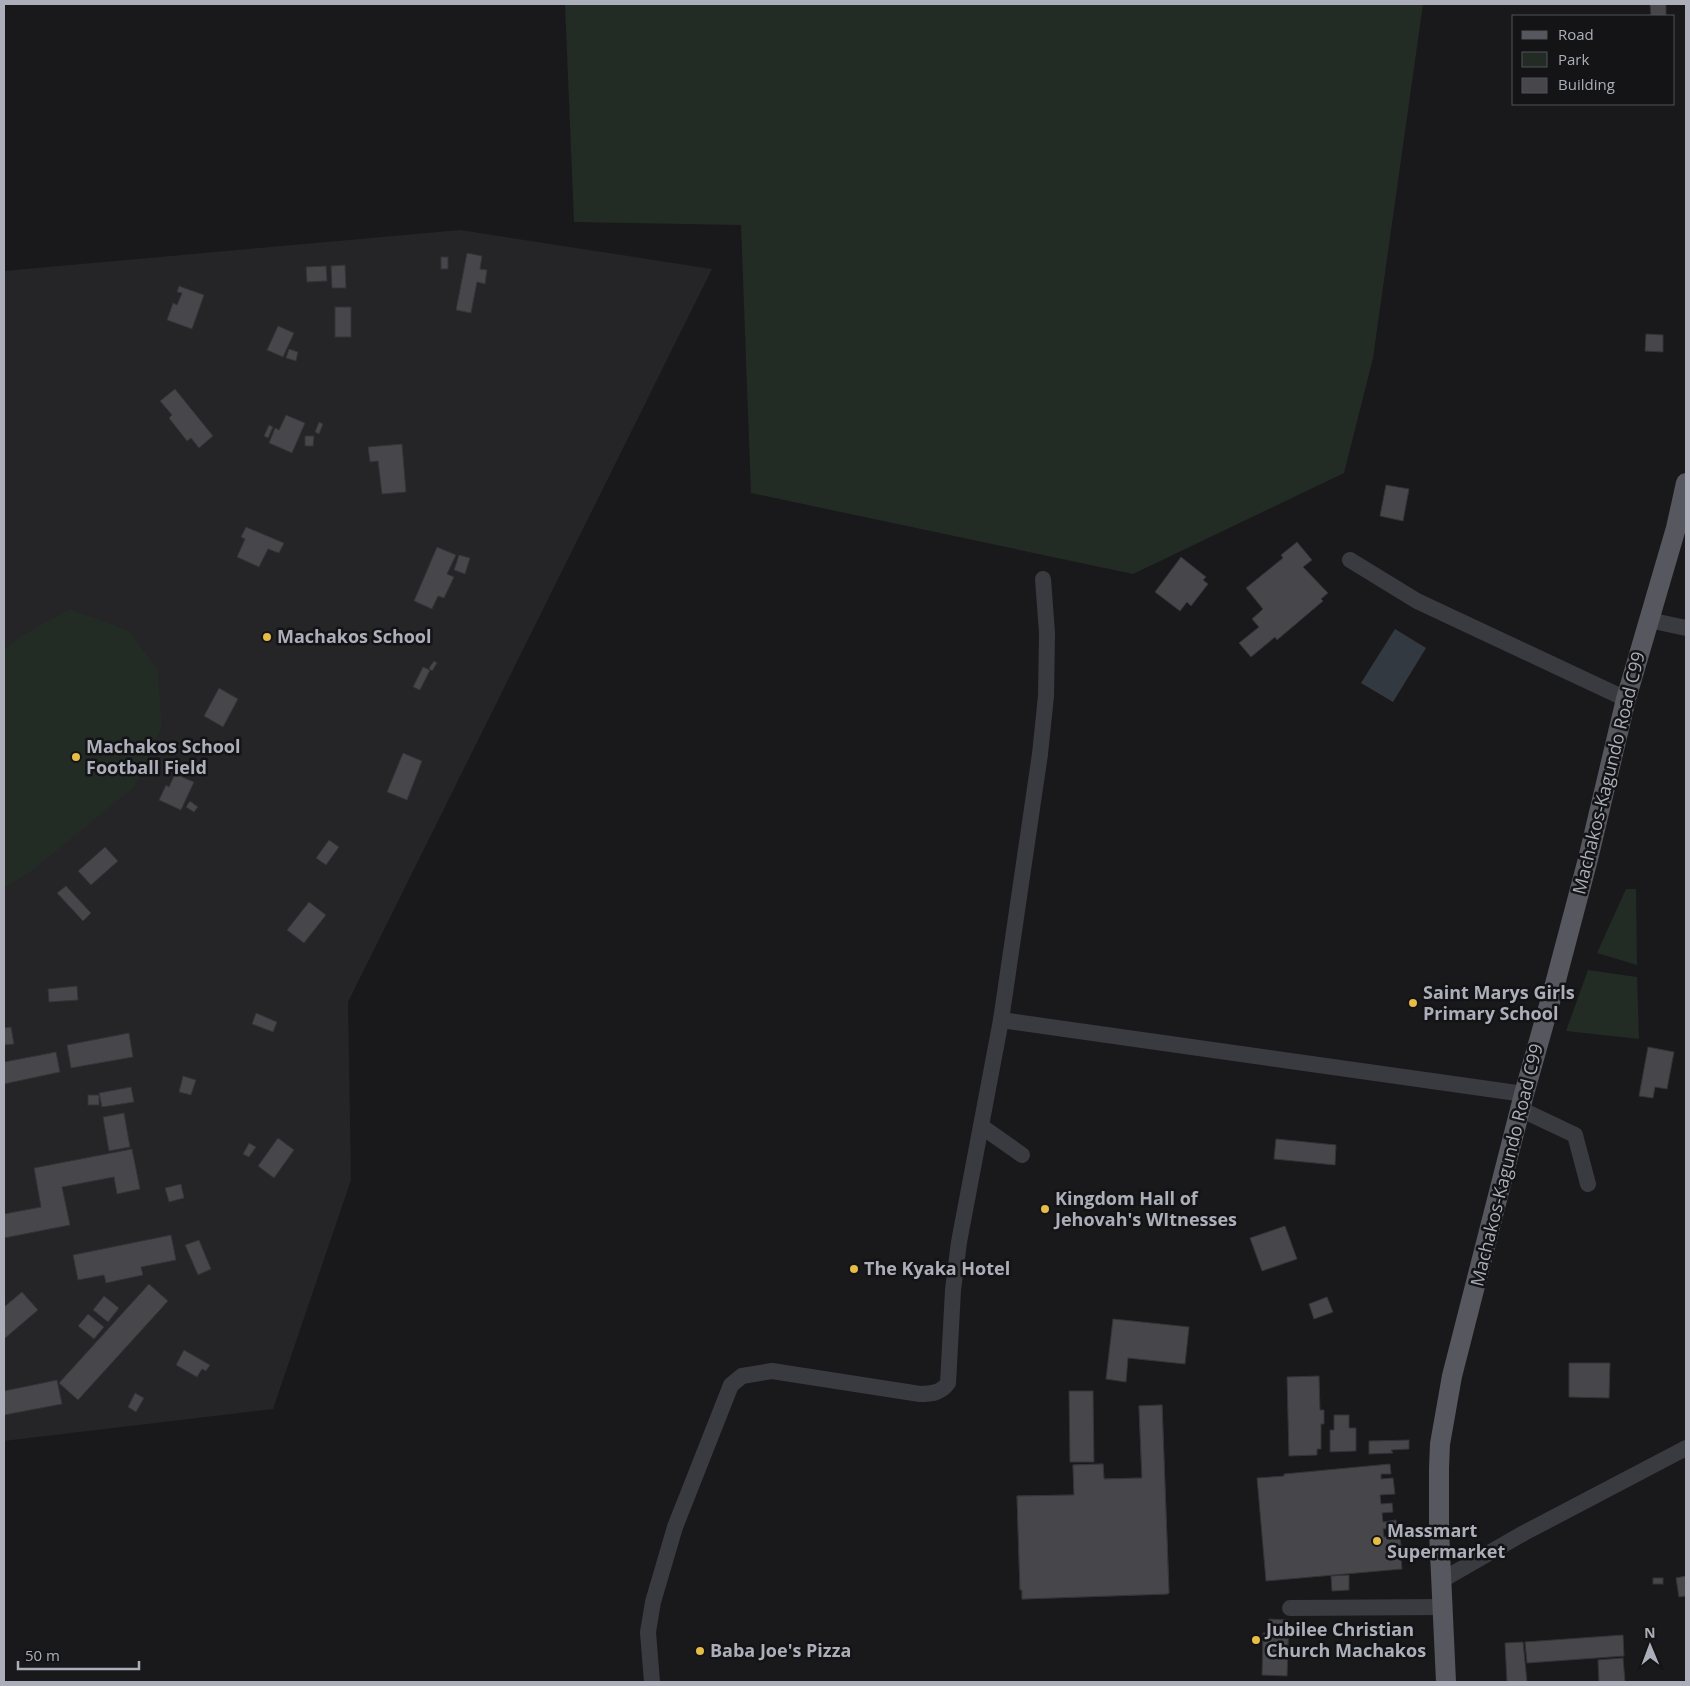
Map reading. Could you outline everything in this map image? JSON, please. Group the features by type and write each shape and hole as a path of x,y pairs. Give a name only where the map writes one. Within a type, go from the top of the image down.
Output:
{"main road":[{"name":"Machakos-Kagundo Road C99","path":"1446,1682 1438,1468 1452,1376 1522,1101 1588,859 1626,699 1676,528 1686,483"}],"street":[{"path":"1350,560 1417,601 1626,699"},
{"path":"652,1682 648,1632 653,1602 675,1527 731,1385 742,1376 772,1371 920,1394 942,1390 948,1383 953,1290 959,1242 1001,1020 1040,754 1046,696 1047,633 1043,580"},
{"path":"1649,620 1686,628"},
{"path":"1001,1020 1522,1101 1574,1135 1588,1184"},
{"path":"982,1126 1022,1155"},
{"path":"1442,1580 1524,1532 1686,1448"},
{"path":"1290,1608 1443,1607"}],"shaded area":[{"name":"Machakos School","path":"460,230 712,269 348,1002 351,1180 273,1409 4,1441 4,271"},
{"path":"1395,629 1426,648 1393,702 1361,683"}],"green space":[{"path":"565,4 1423,4 1373,358 1344,473 1133,574 751,493 741,225 574,222"},
{"name":"Machakos School Football Field","path":"70,609 129,631 158,671 162,727 134,787 30,872 4,888 4,650 19,637"},
{"path":"1626,889 1636,889 1637,965 1597,953"},
{"path":"1588,970 1637,977 1639,1039 1566,1031"}],"building":[{"path":"1650,4 1666,4 1666,15 1651,15"},
{"path":"467,253 482,256 480,269 487,270 485,284 477,282 471,313 456,310"},
{"path":"441,257 448,257 448,269 441,269"},
{"path":"345,265 346,288 332,288 331,266"},
{"path":"326,266 327,281 307,282 306,267"},
{"path":"179,286 204,295 192,329 167,320 173,303 177,305 182,293 177,292"},
{"path":"335,307 351,307 351,337 335,337"},
{"path":"278,326 294,333 283,357 267,350"},
{"path":"1646,334 1663,335 1663,352 1645,351"},
{"path":"289,349 298,352 296,361 286,358"},
{"path":"175,389 213,436 199,448 191,438 187,441 169,418 172,415 160,401"},
{"path":"286,415 305,423 292,453 269,443 275,428 279,430"},
{"path":"319,422 323,424 319,434 315,432"},
{"path":"269,425 273,427 268,438 264,436"},
{"path":"305,436 314,436 313,446 305,446"},
{"path":"402,444 406,492 382,494 378,461 370,462 368,447"},
{"path":"1386,485 1409,489 1403,521 1380,516"},
{"path":"246,527 284,543 279,553 268,549 259,567 237,557 245,539 241,537"},
{"path":"1297,542 1312,560 1303,567 1328,593 1321,599 1323,601 1277,640 1275,637 1251,657 1239,643 1259,627 1252,619 1263,609 1246,588 1283,558 1281,555"},
{"path":"437,547 456,555 447,574 454,577 444,598 438,596 432,609 414,601"},
{"path":"459,555 470,558 465,574 454,570"},
{"path":"1181,557 1206,577 1203,580 1208,584 1191,606 1187,602 1180,611 1155,592"},
{"path":"434,661 437,663 432,671 429,668"},
{"path":"423,667 430,670 420,690 413,687"},
{"path":"219,688 238,699 223,727 204,716"},
{"path":"403,753 422,761 407,800 387,792"},
{"path":"175,774 194,782 181,810 159,800 166,785 169,787"},
{"path":"190,801 198,807 194,812 186,807"},
{"path":"329,840 339,847 326,865 316,858"},
{"path":"105,847 118,861 91,885 78,871"},
{"path":"66,886 91,913 83,921 57,893"},
{"path":"309,902 326,915 304,943 287,930"},
{"path":"77,986 78,1000 49,1002 48,989"},
{"path":"256,1013 277,1022 273,1032 252,1024"},
{"path":"11,1027 14,1044 4,1045 4,1028"},
{"path":"129,1033 133,1057 71,1068 67,1045"},
{"path":"1648,1047 1674,1052 1667,1089 1655,1087 1653,1098 1639,1096"},
{"path":"56,1052 60,1072 4,1084 4,1062"},
{"path":"183,1076 196,1080 191,1095 179,1092"},
{"path":"131,1087 134,1102 102,1107 99,1093"},
{"path":"88,1095 99,1095 99,1105 88,1105"},
{"path":"124,1113 130,1147 109,1151 103,1117"},
{"path":"278,1138 294,1150 274,1178 258,1166"},
{"path":"1276,1139 1336,1145 1335,1165 1274,1159"},
{"path":"249,1143 256,1147 249,1157 243,1154"},
{"path":"132,1149 140,1189 117,1194 114,1177 62,1187 70,1225 4,1238 4,1214 41,1207 34,1168"},
{"path":"181,1184 184,1198 169,1202 165,1188"},
{"path":"1285,1226 1297,1259 1262,1271 1250,1238"},
{"path":"171,1235 176,1260 141,1267 143,1275 106,1283 104,1275 78,1280 73,1255"},
{"path":"199,1240 211,1269 198,1275 185,1245"},
{"path":"149,1284 168,1301 78,1400 59,1383"},
{"path":"22,1292 38,1310 4,1339 4,1307"},
{"path":"104,1296 119,1308 108,1322 93,1310"},
{"path":"1327,1297 1333,1312 1314,1319 1309,1304"},
{"path":"88,1314 104,1327 94,1339 78,1326"},
{"path":"1113,1319 1189,1327 1185,1364 1128,1358 1126,1382 1106,1379"},
{"path":"184,1350 210,1365 206,1371 202,1369 197,1377 176,1365"},
{"path":"1569,1363 1610,1363 1609,1398 1569,1397"},
{"path":"1319,1376 1320,1410 1324,1410 1324,1424 1321,1424 1321,1449 1317,1449 1317,1455 1289,1456 1287,1377"},
{"path":"57,1380 62,1404 4,1415 4,1391"},
{"path":"1069,1391 1093,1391 1094,1462 1070,1462"},
{"path":"135,1393 144,1398 136,1412 128,1407"},
{"path":"1162,1405 1169,1593 1022,1599 1022,1590 1020,1590 1017,1496 1074,1495 1073,1465 1103,1464 1104,1479 1142,1478 1139,1406","holes":["1143,1514 1144,1572 1041,1577 1040,1517"]},
{"path":"1162,1405 1169,1593 1022,1599 1022,1590 1020,1590 1017,1496 1074,1495 1073,1465 1103,1464 1104,1479 1142,1478 1139,1406"},
{"path":"1334,1415 1349,1415 1349,1428 1356,1428 1356,1451 1330,1452 1330,1430 1334,1430"},
{"path":"1409,1440 1409,1449 1391,1450 1393,1453 1369,1454 1369,1441"},
{"path":"1390,1464 1391,1474 1381,1474 1381,1479 1393,1478 1395,1494 1380,1495 1381,1504 1392,1503 1393,1512 1382,1513 1383,1522 1396,1520 1397,1528 1383,1529 1384,1537 1400,1536 1402,1554 1388,1555 1388,1560 1401,1558 1402,1569 1266,1581 1257,1478"},
{"path":"1349,1575 1349,1590 1332,1591 1331,1576"},
{"path":"1686,1576 1686,1596 1679,1597 1676,1578"},
{"path":"1653,1578 1663,1578 1663,1584 1653,1584"},
{"path":"1269,1619 1289,1620 1287,1676 1262,1675 1263,1633 1268,1633"},
{"path":"1623,1635 1624,1656 1527,1663 1525,1642"},
{"path":"1523,1642 1527,1682 1507,1682 1505,1643"},
{"path":"1623,1658 1625,1682 1599,1682 1598,1660"}],"place":[{"name":"Machakos School","path":"267,637"},
{"name":"Machakos School Football Field","path":"76,757"},
{"name":"Saint Marys Girls Primary School","path":"1413,1003"},
{"name":"Kingdom Hall of Jehovah's WItnesses","path":"1045,1209"},
{"name":"The Kyaka Hotel","path":"854,1269"},
{"name":"Massmart Supermarket","path":"1377,1541"},
{"name":"Jubilee Christian Church Machakos","path":"1256,1640"},
{"name":"Baba Joe's Pizza","path":"700,1651"}]}
